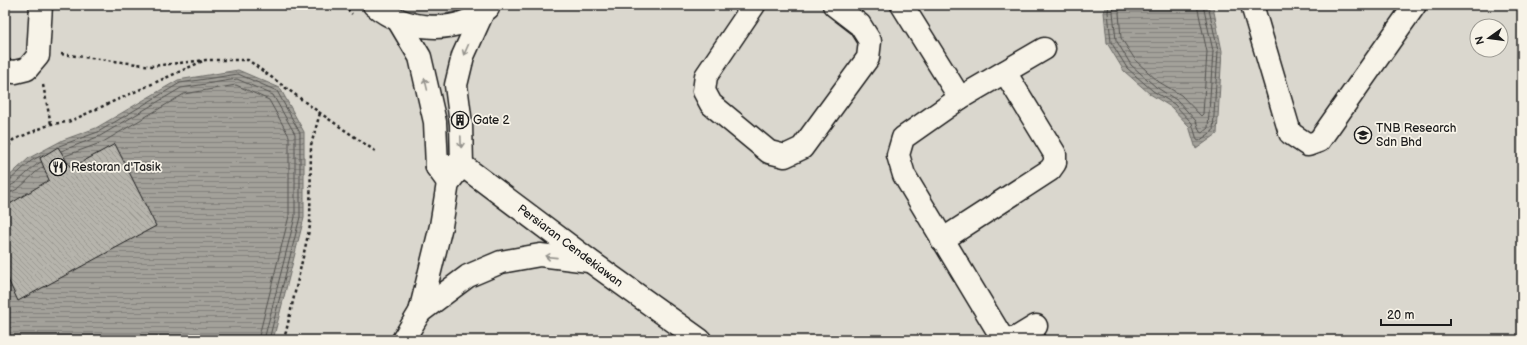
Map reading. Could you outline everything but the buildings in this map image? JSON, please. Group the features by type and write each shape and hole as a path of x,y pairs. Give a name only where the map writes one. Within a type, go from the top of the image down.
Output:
{"street":[{"path":"5,71 15,72 27,69 38,54 40,5"},
{"path":"374,5 382,12 398,20 414,25 431,27 448,26 464,22 487,9"},
{"path":"754,5 706,76 704,91 711,104 769,152 785,156 802,148 868,58 870,41 860,25 834,5"},
{"path":"1252,5 1290,133 1308,144 1319,141 1415,5"},
{"path":"911,8 960,98"},
{"path":"442,175 462,165 461,124 456,85 463,56 487,9"},
{"path":"398,20 420,57 435,122 442,175 441,226 420,312 403,340"},
{"path":"1036,326 1013,340 1001,336 904,175 898,155 903,138 960,98 1044,49"},
{"path":"942,240 1050,170 1056,163 1055,154 1005,72"},
{"name":"Persiaran Cendekiawan","path":"462,165 590,261 700,340"},
{"path":"420,312 468,276 501,262 540,255 590,261"}],"path":[{"path":"343,5 354,16"},
{"path":"51,124 38,54 152,66 206,60 248,60 320,113 378,153"},
{"path":"5,151 13,140 51,124 68,122 149,84 206,60"},
{"path":"283,340 310,226 311,145 320,113"}],"shaded area":[{"path":"5,5 1522,5 1522,340 5,340"},
{"path":"393,5 469,5 450,13 427,15 414,13"}],"water":[{"path":"1106,5 1210,5 1213,7 1222,51 1217,134 1196,149 1189,126 1171,107 1150,94 1124,71 1107,43 1104,12"},
{"path":"238,70 280,88 304,132 304,218 273,340 5,340 5,180 29,158 63,140 96,128 178,80"}],"place":[{"name":"Gate 2","path":"460,120"},
{"name":"TNB Research Sdn Bhd","path":"1363,135"},
{"name":"Restoran d'Tasik","path":"58,167"}]}
